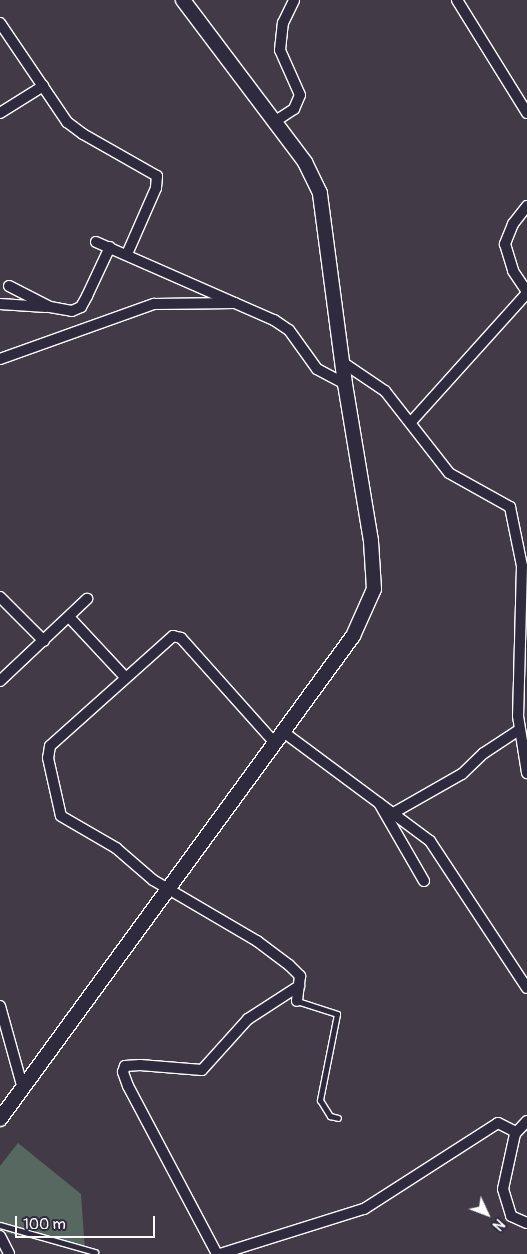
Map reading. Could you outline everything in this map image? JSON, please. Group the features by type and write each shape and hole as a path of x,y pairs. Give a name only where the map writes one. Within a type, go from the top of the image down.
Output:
{"street":[{"path":"0,1119 278,736 353,636 374,589 371,541 345,384 320,193 305,162 183,0"},
{"path":"274,122 294,109 300,95 280,50 283,23 294,0"},
{"path":"456,0 527,113"},
{"path":"0,23 68,122 83,134 157,176 156,188 127,254"},
{"path":"0,113 42,86"},
{"path":"411,422 527,292 513,271 505,244 513,224 527,206"},
{"path":"96,242 238,303 289,330 317,370 345,384"},
{"path":"0,304 50,307 72,311 81,307 110,247"},
{"path":"9,286 50,307"},
{"path":"0,360 154,304 238,303"},
{"path":"342,362 385,391 411,422 441,466 499,498 510,507 522,566 519,730 527,773"},
{"path":"0,597 44,642"},
{"path":"0,681 70,618 87,599"},
{"path":"70,618 125,677"},
{"path":"297,1001 300,976 290,965 257,941 153,880 116,848 61,816 48,758 50,746 173,636 181,638 278,736 395,812 421,832 441,854 527,988"},
{"path":"395,812 462,774 484,753 519,730"},
{"path":"378,802 424,881"},
{"path":"299,986 248,1019 202,1070 140,1065 125,1066 123,1072 128,1086 218,1254 364,1209 498,1123 516,1132"},
{"path":"0,1006 23,1089"},
{"path":"527,1121 516,1132 503,1189 511,1216 527,1223"},
{"path":"0,1236 9,1254"}],"lane":[{"path":"297,1001 337,1014 320,1100 330,1116 338,1118"},
{"path":"0,1225 95,1252"}],"green space":[{"path":"18,1143 81,1194 85,1252 7,1233 0,1223 0,1166"}]}
